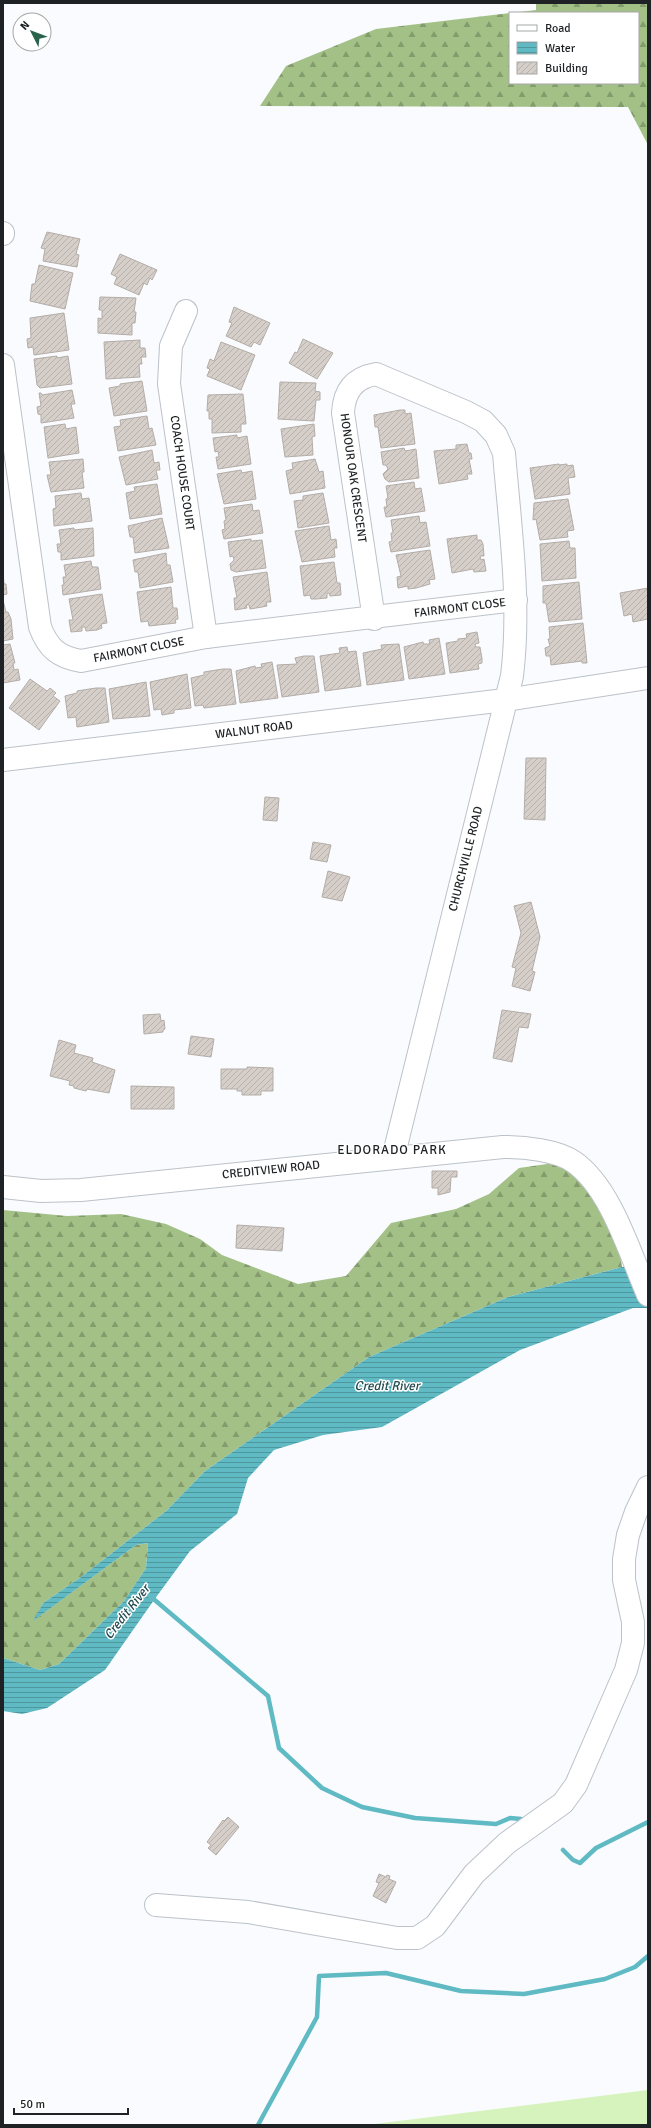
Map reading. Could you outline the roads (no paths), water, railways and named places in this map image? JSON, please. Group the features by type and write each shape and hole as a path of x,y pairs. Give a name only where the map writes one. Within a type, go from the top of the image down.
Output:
{"street":[{"name":"COACH HOUSE COURT","path":"186,311 171,346 169,384 206,637"},
{"name":"FAIRMONT CLOSE","path":"3,365 40,627 45,640 54,652 66,658 81,661 206,637 374,619 516,600"},
{"name":"HONOUR OAK CRESCENT","path":"374,619 343,413 343,402 348,391 355,382 365,376 376,374 466,412 483,421 496,435 504,453 516,600 515,648 512,676 505,700"},
{"path":"505,700 648,678"},
{"name":"WALNUT ROAD","path":"3,760 505,700"},
{"name":"CHURCHVILLE ROAD","path":"393,1158 505,700"},
{"name":"CREDITVIEW ROAD","path":"3,1187 40,1191 81,1190 503,1147 524,1147 574,1162 602,1192 648,1295"},
{"path":"156,1905 248,1912 397,1938 417,1938 435,1926 474,1874 507,1844 563,1803 576,1785 626,1670 633,1643 633,1622 624,1580 624,1560 630,1529 648,1487"}],"water":[{"name":"Credit River","path":"648,1266 648,1308 633,1308 520,1350 382,1427 323,1435 274,1450 248,1478 237,1514 190,1551 105,1670 47,1708 22,1714 3,1711 3,1658 40,1670 59,1664 124,1601 146,1568 148,1543 136,1545 33,1621 43,1603 81,1577 166,1511 205,1471 369,1357 508,1297 622,1267"}],"waterway":[{"path":"150,1596 268,1696 279,1748 322,1788 362,1807 415,1818 496,1824 510,1818 521,1819"},
{"path":"563,1850 573,1860 580,1863 596,1848 648,1822"},
{"path":"258,2125 317,2017 319,1976 386,1973 461,1991 524,1994 605,1979 635,1967 648,1956"}],"district":[{"name":"ELDORADO PARK","path":"392,1150"}]}
